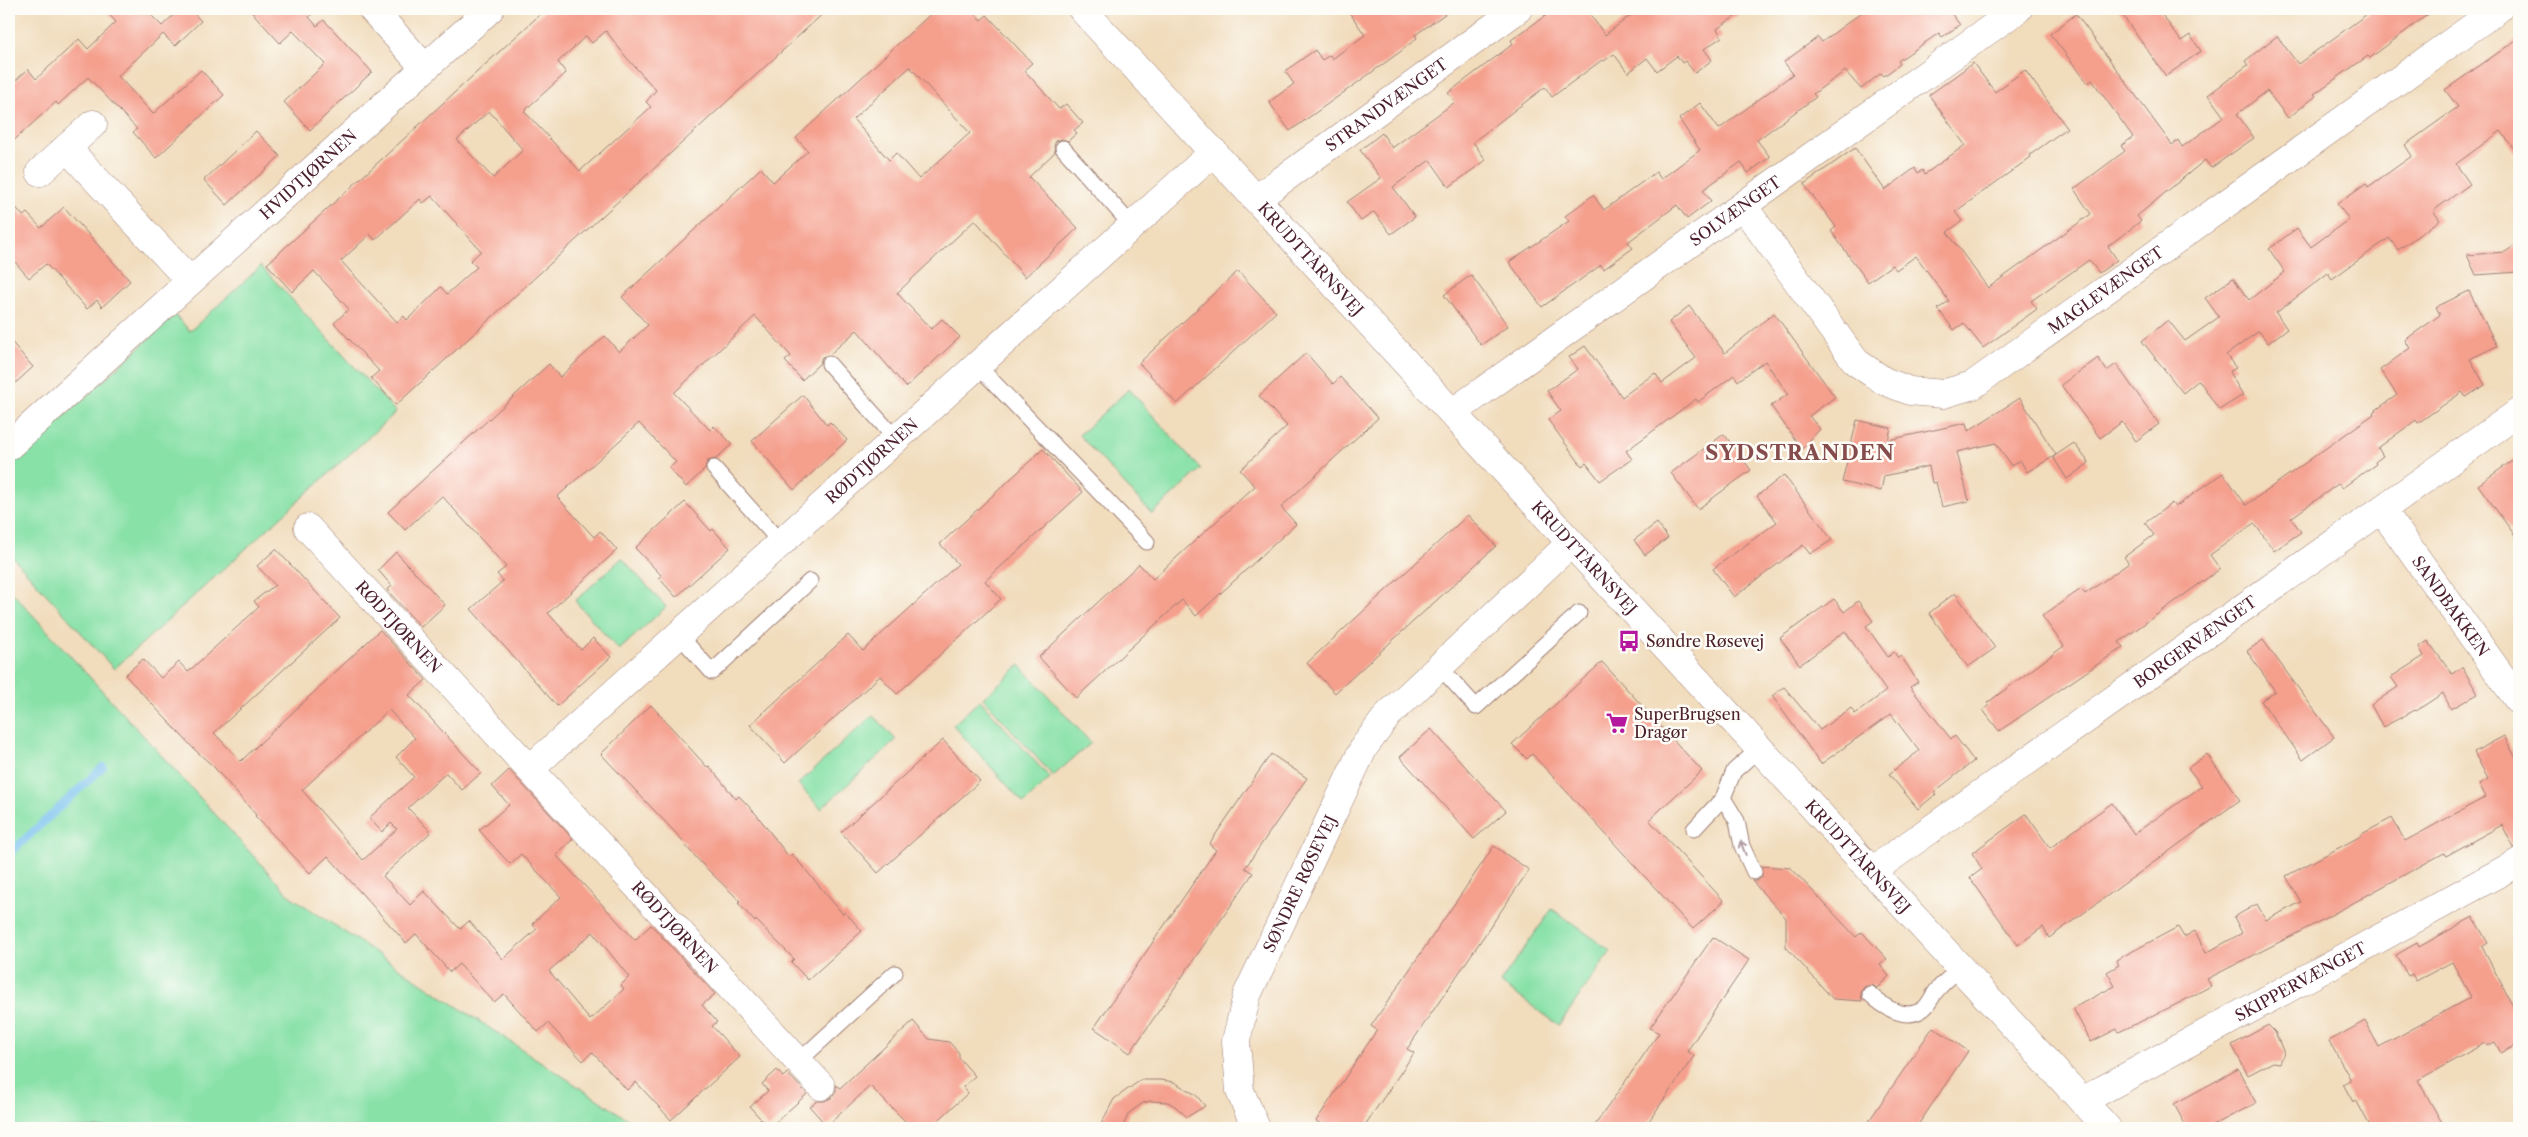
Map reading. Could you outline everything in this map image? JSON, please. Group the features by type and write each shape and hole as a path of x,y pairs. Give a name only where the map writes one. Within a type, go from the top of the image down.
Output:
{"street":[{"path":"372,9 425,68"},
{"name":"HVIDTJØRNEN","path":"9,446 490,9"},
{"name":"KRUDTTÅRNSVEJ","path":"1082,9 2107,1128"},
{"name":"STRANDVÆNGET","path":"1256,199 1518,9"},
{"name":"SOLVÆNGET","path":"1452,413 2018,9"},
{"name":"MAGLEVÆNGET","path":"1743,206 1856,362 1884,381 1910,390 1942,394 1973,385 2498,9"},
{"path":"40,172 93,124"},
{"path":"67,148 190,281"},
{"name":"RØDTJØRNEN","path":"530,769 1214,152"},
{"name":"BORGERVÆNGET","path":"1872,871 2519,412"},
{"name":"SANDBAKKEN","path":"2382,510 2519,702"},
{"name":"RØDTJØRNEN","path":"308,528 821,1086"},
{"name":"SØNDRE RØSEVEJ","path":"1256,1128 1240,1091 1236,1041 1247,995 1364,747 1388,715 1571,543"},
{"name":"SKIPPERVÆNGET","path":"2082,1101 2519,862"}],"lane":[{"path":"1063,148 1132,226"},
{"path":"829,364 896,439"},
{"path":"977,365 1146,542"},
{"path":"714,468 781,542"},
{"path":"679,635 712,672 810,581"},
{"path":"1439,666 1476,707 1579,613"},
{"path":"1694,829 1723,798 1734,771 1759,749"},
{"path":"1723,798 1737,822 1742,846 1754,872"},
{"path":"1870,994 1890,1009 1904,1013 1915,1013 1924,1009 1936,991 1960,968"},
{"path":"799,1062 895,973"}],"green space":[{"path":"261,266 396,412 114,669 9,553 9,467 175,315 190,331"},
{"path":"1129,389 1201,469 1152,514 1079,435"},
{"path":"622,558 666,607 619,650 575,601"},
{"path":"9,589 290,896 641,1128 9,1128"},
{"path":"1020,665 1091,743 1053,776 983,698"},
{"path":"980,700 1050,778 1024,804 953,725"},
{"path":"873,715 896,740 821,809 798,784"},
{"path":"1552,909 1611,951 1559,1025 1500,983"}],"building":[{"path":"104,9 145,9 162,26 180,9 190,9 201,21 175,46 163,34 118,76 153,114 201,70 224,95 156,158 133,132 137,129 88,77 58,105 56,102 9,145 9,87 28,69 36,79 79,39 88,49 116,22"},
{"path":"249,9 317,9 309,17 317,26 324,20 372,72 310,130 284,102 325,64 293,31 280,43"},
{"path":"546,9 828,9 396,405 371,378 379,371 334,323 349,309 314,271 292,292 267,264","holes":["606,31 626,57 656,90 646,102 651,107 580,171 524,111 566,73 558,62 586,36 592,43","489,111 523,150 493,178 457,140","432,196 481,251 470,261 477,267 447,294 441,287 407,320 404,316 397,322 341,261 370,234 375,240 420,199 423,203"]},
{"path":"936,9 971,9 981,20 987,15 1032,63 1024,70 1059,109 1066,104 1083,123 1074,130 1077,133 1068,141 1062,139 1056,141 1054,146 1055,152 1029,177 1078,228 1025,277 975,220 897,293 931,329 942,319 960,337 906,387 857,330 829,355 822,357 820,363 802,380 785,361 791,356 755,316 674,393 710,430 714,426 732,444 716,459 707,461 705,469 686,487 669,468 676,462 639,423 557,497 594,537 600,531 617,550 548,613 581,650 593,638 611,657 557,706 471,609 503,581 497,574 506,567 442,496 405,530 388,512 549,364 560,377 605,336 619,352 648,325 622,297 761,168 773,182 808,151 796,138","holes":["910,67 970,133 919,179 896,153 889,160 853,119"]},
{"path":"1347,9 1452,9 1415,35 1417,38 1400,52 1290,131 1269,102 1294,84 1285,71 1315,50 1322,60 1330,55 1332,59 1365,35"},
{"path":"1555,9 1586,9 1605,35 1639,9 1746,9 1717,29 1722,37 1704,49 1712,60 1695,73 1685,61 1682,63 1677,56 1657,71 1647,58 1628,73 1614,54 1604,61 1602,60 1552,97 1545,87 1473,142 1486,160 1449,187 1430,160 1393,187 1415,217 1391,234 1374,212 1361,221 1347,202 1381,178 1360,150 1382,133 1392,148 1455,102 1448,93 1513,44 1511,40"},
{"path":"1866,9 1948,9 1960,25 1942,37 1939,33 1898,61 1900,64 1884,76 1881,73 1861,89 1845,71 1813,94 1816,97 1757,140 1770,157 1748,173 1741,162 1703,190 1711,201 1687,219 1677,205 1628,242 1633,248 1604,269 1601,265 1542,307 1509,262 1569,221 1565,216 1593,195 1604,210 1656,172 1661,179 1700,150 1679,119 1700,103 1719,129 1793,74 1784,62 1818,37 1822,42"},
{"path":"2118,9 2158,9 2181,41 2190,35 2201,51 2166,76"},
{"path":"2374,9 2435,9 2370,58 2368,56 2314,94 2316,96 2288,118 2267,91 2237,114 2254,138 2211,168 2205,160 2137,216 2141,221 2108,246 2117,260 2099,273 2089,260 2031,301 2037,309 1983,348 1964,323 1954,330 1938,309 1949,301 1916,256 1896,270 1892,265 1868,282 1831,231 1836,227 1804,184 1855,148 1885,190 1915,168 1918,173 1922,170 1925,174 1965,145 1929,95 1973,63 1995,92 2025,70 2067,128 2030,155 2031,157 1955,212 1962,221 1947,232 1988,288 2091,214 2074,189 2125,151 2121,146 2133,137 2092,80 2088,83 2050,34 2076,14 2172,145 2178,140 2182,147 2224,117 2208,95 2248,65 2245,61 2277,36 2298,64"},
{"path":"2519,38 2519,156 2501,131 2456,164 2470,184 2433,211 2440,220 2398,250 2389,238 2332,279 2328,273 2276,313 2287,329 2268,343 2259,331 2226,355 2236,368 2229,372 2243,395 2219,410 2199,380 2183,393 2142,341 2168,320 2185,341 2219,317 2205,298 2233,278 2249,300 2285,272 2269,249 2297,228 2311,247 2349,219 2337,204 2366,183 2368,187 2412,156 2405,145 2458,107 2445,90"},
{"path":"256,131 280,156 227,205 204,180"},
{"path":"9,199 23,216 27,213 41,228 64,207 130,281 102,307 97,300 87,309 46,264 29,278 9,255"},
{"path":"2519,243 2519,272 2476,275 2467,255 2505,252"},
{"path":"1238,271 1276,312 1177,404 1139,363"},
{"path":"1471,275 1508,326 1481,345 1444,295"},
{"path":"2469,291 2497,346 2470,359 2485,385 2466,397 2462,392 2418,423 2416,420 2378,448 2383,456 2375,462 2376,464 2342,488 2338,484 2291,518 2301,532 2274,551 2254,523 2210,555 2220,569 2119,642 2123,647 1999,731 1983,710 1989,705 1987,703 2064,646 2042,616 2081,589 2085,594 2129,563 2124,557 2154,535 2145,523 2172,503 2175,507 2223,473 2246,505 2374,414 2373,412 2397,395 2380,370 2410,348 2405,340 2440,315 2436,307"},
{"path":"1689,306 1725,353 1774,313 1835,397 1809,416 1820,429 1802,449 1771,406 1788,394 1765,361 1738,381 1734,375 1698,402 1696,399 1626,451 1632,459 1600,481 1586,463 1582,466 1548,420 1561,411 1547,391 1578,369 1569,357 1585,346 1622,397 1655,373 1662,383 1696,358 1669,322"},
{"path":"9,339 33,367 9,389"},
{"path":"1306,353 1333,384 1340,377 1378,418 1281,507 1296,524 1196,616 1182,600 1076,698 1039,657 1139,564 1153,579 1255,486 1240,470 1287,426 1259,396"},
{"path":"2098,358 2107,371 2116,364 2159,424 2136,441 2122,422 2100,438 2061,385"},
{"path":"803,395 827,425 830,422 847,440 794,490 752,441"},
{"path":"2020,398 2056,455 2027,472 2020,460 2011,466 1996,443 1957,452 1969,501 1942,507 1936,482 1932,483 1929,466 1884,476 1881,491 1842,482 1857,420 1891,428 1888,440 1966,423 1968,431"},
{"path":"1724,434 1751,470 1698,509 1671,473"},
{"path":"2074,443 2089,463 2067,479 2053,457"},
{"path":"1043,449 1083,492 985,581 1001,599 897,694 880,676 785,763 750,725 848,635 863,651 958,564 940,544"},
{"path":"2519,456 2519,541 2478,485"},
{"path":"1784,475 1832,540 1810,554 1803,545 1734,597 1713,569 1777,522 1757,496"},
{"path":"685,502 711,531 713,529 730,548 676,597 659,578 662,576 635,548"},
{"path":"1468,515 1496,546 1335,693 1307,663"},
{"path":"1657,523 1668,538 1645,555 1634,540"},
{"path":"276,549 340,618 214,733 241,761 380,630 426,680 409,695 481,773 462,790 446,773 408,808 431,832 383,876 410,905 424,891 460,929 469,921 503,959 537,929 532,924 561,897 521,854 510,864 479,830 509,805 492,786 509,770 573,839 556,855 635,940 651,925 715,994 702,1005 717,1022 712,1026 740,1057 671,1120 636,1082 627,1090 592,1052 583,1061 548,1023 538,1032 504,994 494,1002 459,964 450,972 416,934 406,943 328,856 310,873 255,816 213,766 195,750 125,675 143,659 161,678 179,662 188,672 259,607 254,601 275,585 257,566","holes":["389,710 415,738 396,757 414,777 369,818 382,832 391,823 397,829 363,860 302,790","593,932 629,977 621,985 624,989 590,1020 549,971"]},
{"path":"396,552 445,605 421,627 387,590 392,586 378,570"},
{"path":"1955,593 1995,648 1968,667 1929,613"},
{"path":"1834,599 1844,612 1858,601 1873,621 1866,626 1888,657 1894,652 1898,658 1901,656 1918,682 1910,687 1951,739 1955,736 1974,761 1934,792 1936,794 1918,809 1889,774 1919,751 1891,714 1821,764 1772,696 1784,687 1820,730 1851,708 1855,714 1886,691 1845,631 1800,665 1780,638"},
{"path":"2263,640 2334,737 2303,760 2261,701 2275,691 2247,651"},
{"path":"2428,641 2452,674 2462,667 2478,694 2451,709 2443,693 2416,711 2383,727 2371,705 2398,687 2391,677 2424,656 2419,647"},
{"path":"1602,662 1702,771 1649,820 1724,901 1693,929 1532,754 1527,759 1512,744"},
{"path":"651,705 707,767 709,766 736,799 739,796 756,814 789,857 792,854 843,914 845,912 862,931 808,980 791,962 794,959 756,920 755,922 738,903 740,901 702,864 686,844 601,754"},
{"path":"1431,729 1506,811 1474,839 1400,757"},
{"path":"2504,736 2519,764 2519,846 2514,848 2502,825 2446,856 2444,853 2313,925 2207,979 2211,986 2181,1002 2119,1032 2117,1029 2091,1042 2073,1008 2115,986 2107,972 2119,965 2116,960 2178,927 2184,937 2195,931 2206,953 2242,933 2234,917 2257,904 2266,920 2301,902 2286,876 2392,818 2405,841 2486,797 2479,784 2488,779 2474,752"},
{"path":"943,740 980,781 878,873 841,832"},
{"path":"1271,754 1307,778 1245,868 1253,873 1130,1053 1094,1028 1216,850 1209,844"},
{"path":"2207,754 2240,800 2049,938 2043,927 2018,945 1970,878 1982,869 1972,853 2026,814 2050,848 2112,803 2134,834 2202,786 2188,768"},
{"path":"1494,846 1529,870 1407,1049 1414,1053 1363,1128 1327,1128 1316,1121 1377,1030 1371,1026"},
{"path":"1761,866 1791,868 1856,937 1862,932 1887,959 1880,965 1889,976 1877,988 1872,985 1864,987 1861,992 1862,1001 1833,999 1786,947 1786,918 1752,881 1757,881 1762,877"},
{"path":"2473,917 2488,943 2482,947 2519,1017 2519,1044 2501,1053 2495,1042 2487,1046 2485,1043 2418,1080 2445,1128 2371,1128 2356,1100 2353,1102 2343,1084 2351,1080 2329,1041 2365,1021 2379,1047 2471,997 2452,962 2416,981 2412,974 2408,976 2396,955 2417,943 2419,947"},
{"path":"1713,937 1749,960 1687,1051 1694,1056 1644,1128 1593,1128 1659,1033 1650,1028"},
{"path":"913,1021 929,1039 949,1042 959,1053 959,1058 975,1076 963,1087 968,1093 930,1128 912,1128 870,1086 827,1126 810,1107 817,1101 831,1098 836,1091 836,1085 840,1088"},
{"path":"2268,1025 2275,1032 2284,1053 2280,1063 2273,1062 2248,1075 2232,1045"},
{"path":"1933,1027 1968,1051 1916,1128 1864,1128"},
{"path":"2238,1069 2256,1103 2208,1128 2187,1128 2174,1104"},
{"path":"777,1070 783,1077 787,1073 807,1094 769,1128 750,1107 768,1091 762,1084"},
{"path":"1141,1080 1174,1082 1196,1095 1205,1106 1187,1117 1168,1102 1151,1101 1143,1103 1129,1113 1122,1128 1099,1128 1114,1099"}],"waterway":[{"path":"9,854 103,767"}],"place":[{"name":"Søndre Røsevej","path":"1629,641"},
{"name":"SuperBrugsen Dragør","path":"1617,723"}],"district":[{"name":"SYDSTRANDEN","path":"1800,453"}]}
